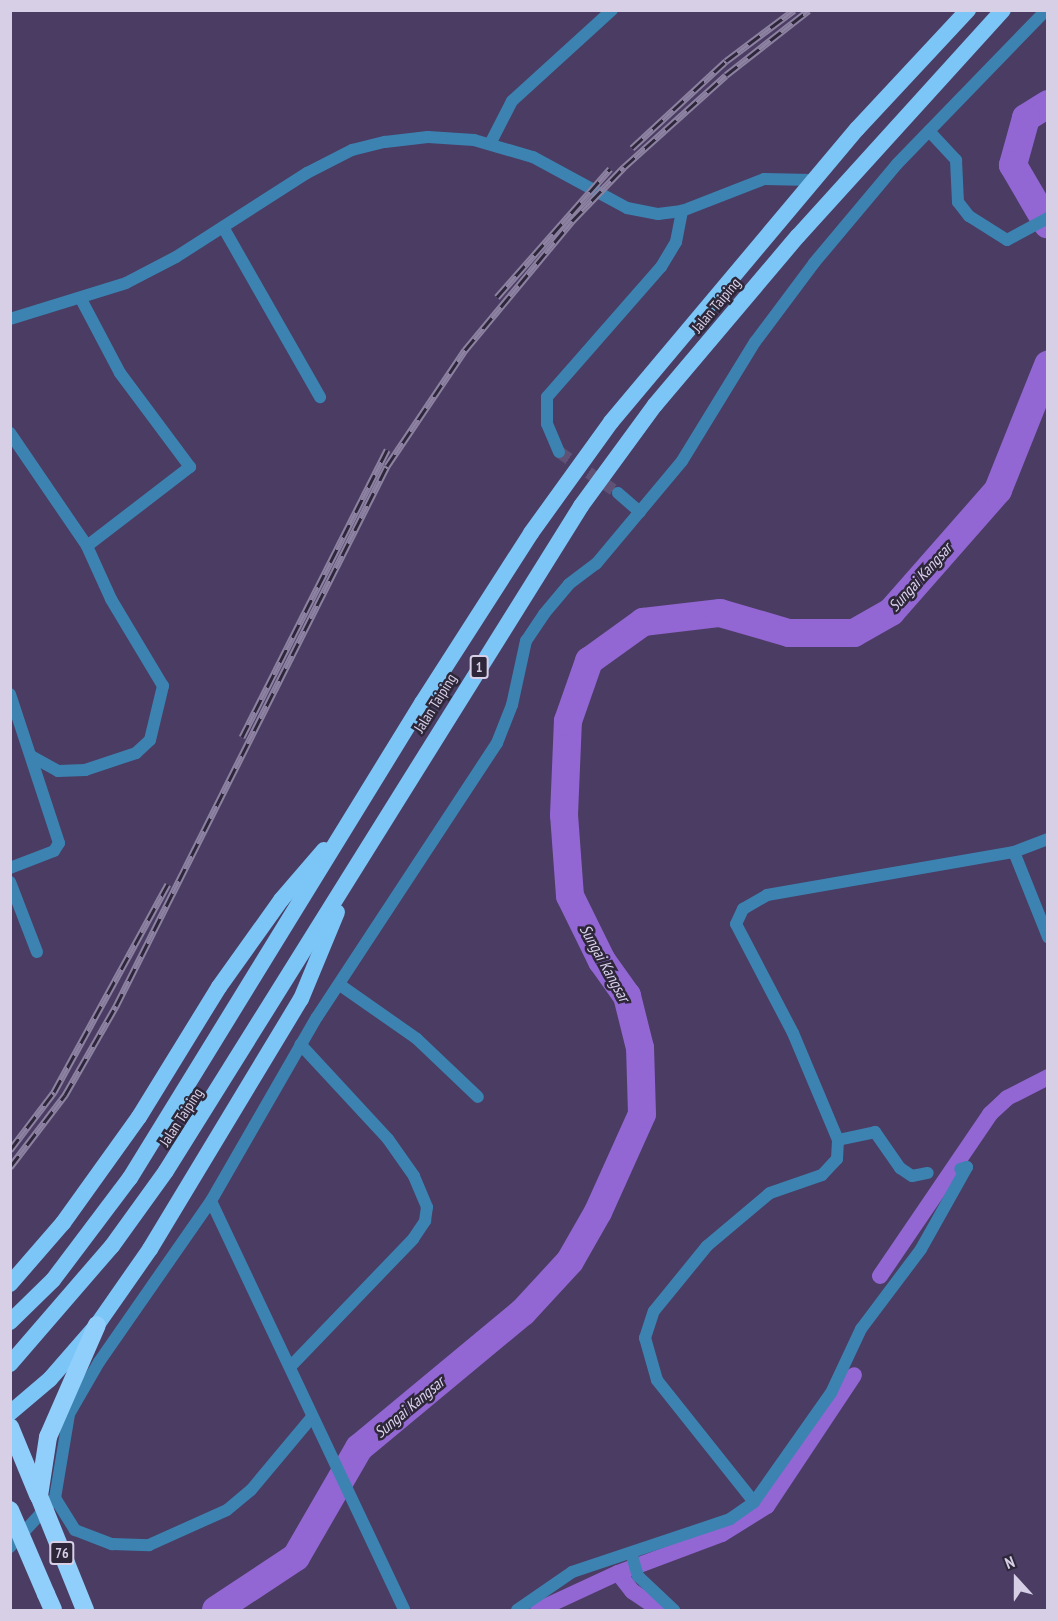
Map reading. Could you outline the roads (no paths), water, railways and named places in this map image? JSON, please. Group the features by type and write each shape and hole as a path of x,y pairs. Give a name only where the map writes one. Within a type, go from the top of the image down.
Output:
{"highway":[{"name":"Jalan Taiping","path":"10,1322 53,1280 130,1178 531,533 611,422 812,180 968,10"},
{"name":"Jalan Taiping","path":"10,1364 112,1246 166,1171 581,506 655,405 798,236 1003,10"},
{"path":"10,1284 63,1223 139,1117 219,987 281,900 345,829"},
{"path":"10,1413 50,1379 97,1325 204,1166 301,999 346,885"},
{"path":"47,1497 48,1437 97,1325"},
{"name":"76","path":"10,1427 47,1497 85,1611"},
{"name":"76","path":"10,1510 53,1611"}],"street":[{"path":"490,144 512,101 612,10"},
{"path":"10,1547 47,1497 69,1414 99,1362 211,1201 300,1044 497,743 512,705 526,641 569,584 597,564 682,461 755,342 814,263 929,131 1046,10"},
{"path":"929,131 956,160 958,202 969,216 1007,240 1019,237 1047,218"},
{"path":"10,319 81,299 126,283 352,150 428,137 490,144 533,158 627,208 658,214 682,211 764,179 812,180"},
{"path":"559,452 547,424 547,397 661,267 676,242 682,211"},
{"path":"223,227 320,397"},
{"path":"81,299 120,373 189,466 87,546"},
{"path":"10,433 87,546 111,598 163,686 157,725 136,753 85,770 58,771 31,756"},
{"path":"618,493 640,512"},
{"path":"10,694 59,843 54,851 10,868"},
{"path":"754,1502 657,1380 645,1338 654,1311 707,1246 770,1193 822,1175 837,1159 838,1140 793,1033 736,924 744,909 767,895 1014,852 1047,839"},
{"path":"1014,852 1047,937"},
{"path":"10,882 37,952"},
{"path":"340,985 417,1039 478,1097"},
{"path":"290,1367 413,1239 427,1207 414,1176 388,1139 300,1044"},
{"path":"838,1140 875,1132 900,1168 912,1176 928,1173"},
{"path":"517,1611 572,1572 632,1555 730,1519 754,1502 831,1393 861,1329 921,1249 968,1167 960,1169"},
{"path":"211,1201 404,1611"},
{"path":"47,1497 75,1530 112,1544 149,1545 227,1510 251,1490 314,1422"},
{"path":"632,1555 638,1576 674,1611"}],"waterway":[{"name":"Sungai Kangsar","path":"1048,104 1026,118 1013,165 1048,225"},
{"name":"Sungai Kangsar","path":"216,1610 296,1557 359,1448 523,1312 570,1261 598,1212 642,1114 640,1048 627,996 602,961 570,896 564,815 568,721 589,661 643,622 720,613 789,633 854,633 891,612 998,490 1048,365"},
{"path":"880,1276 990,1114 1007,1098 1048,1077"},
{"path":"538,1610 618,1573 722,1534 767,1506 854,1375"},
{"path":"618,1573 632,1591 660,1610"}],"tunnel":[{"path":"559,452 618,493"}],"railway":[{"path":"632,148 726,61 794,10"},
{"path":"10,1167 65,1095 116,1006 387,466 465,350 572,221 624,167 726,75 809,10"},
{"path":"497,297 610,169"},
{"path":"242,737 387,450"},
{"path":"10,1150 54,1092 168,884"}]}
